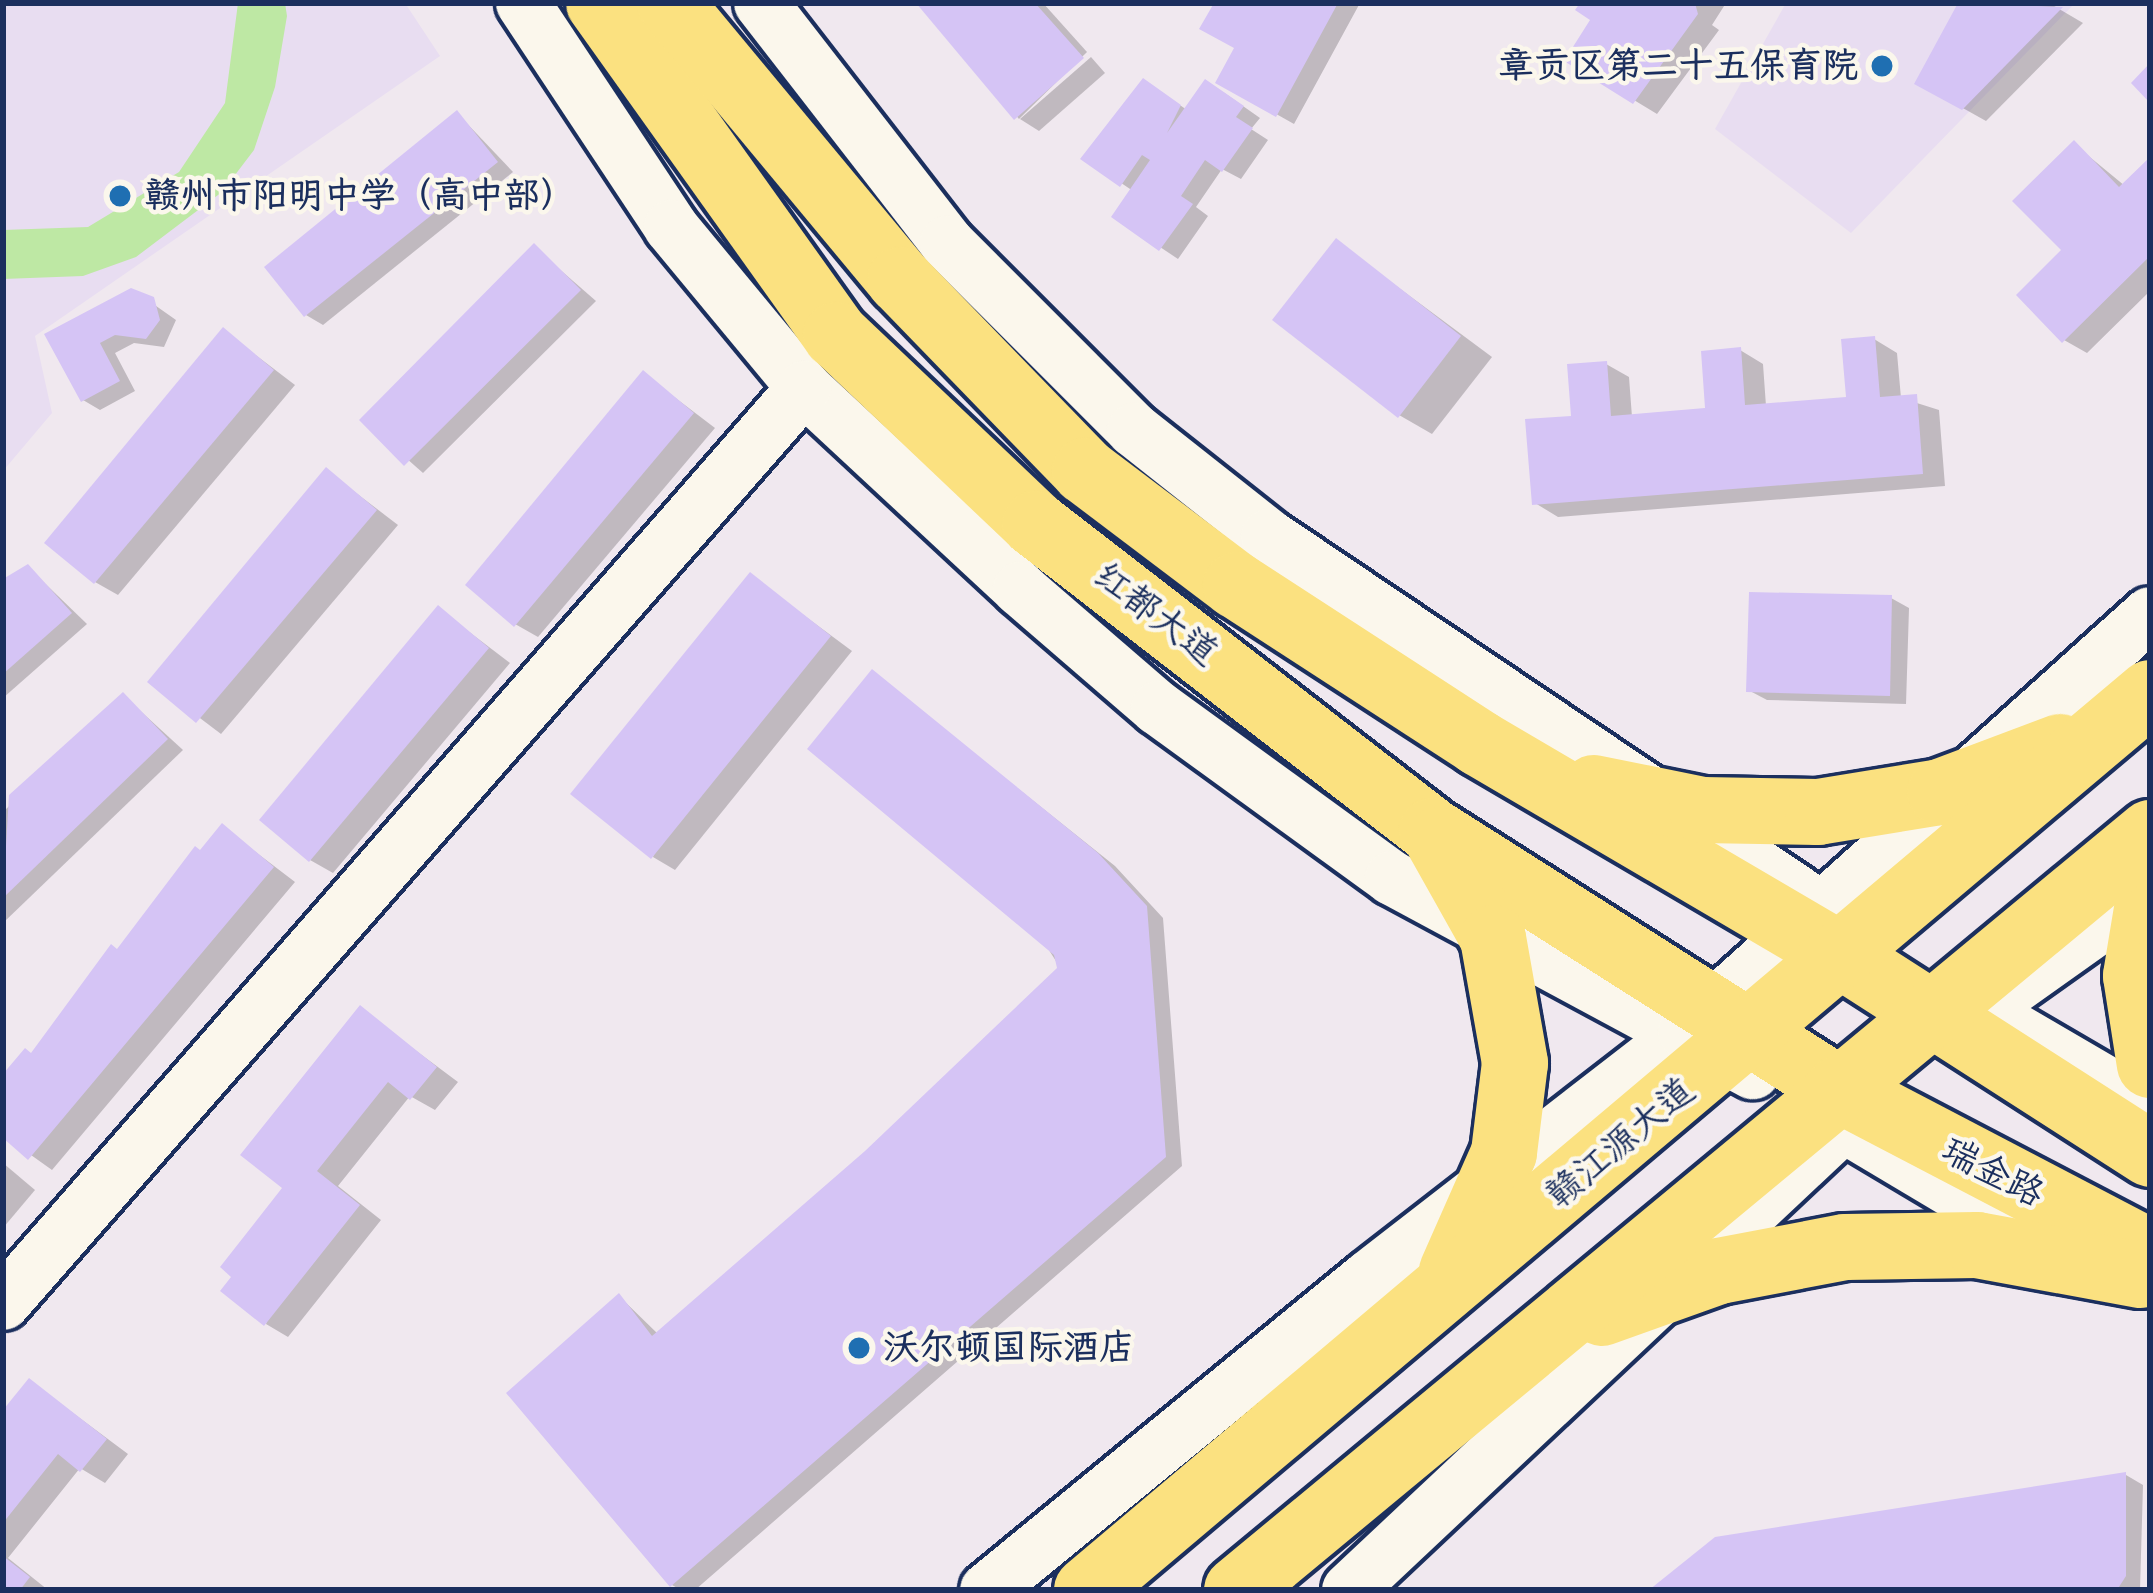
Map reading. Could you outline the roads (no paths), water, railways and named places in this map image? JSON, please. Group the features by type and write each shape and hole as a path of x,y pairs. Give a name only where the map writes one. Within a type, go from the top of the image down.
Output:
{"main road":[{"name":"红都大道","path":"599,3 836,335 1035,524 1432,832 1718,1032 1840,1107"},
{"name":"红都大道","path":"670,3 900,280 1084,471 1235,585 1479,743 1831,933 1957,1013"},
{"path":"1479,743 1587,787 1675,806 1818,812 1958,787 2056,749 2150,693"},
{"name":"赣江源大道","path":"1087,1590 1420,1312 1718,1032 1831,933 2150,693"},
{"path":"1420,1312 1472,1237 1495,1182 1515,1063 1505,978 1488,927 1432,832"},
{"path":"1237,1590 1957,1013 2150,833"},
{"path":"2150,891 2136,976 2150,1065"},
{"path":"1957,1013 2150,1154"},
{"name":"瑞金路","path":"1840,1107 2150,1252"},
{"path":"1540,1345 1675,1285 1845,1247 1977,1245 2061,1256 2150,1277"}],"street":[{"path":"523,3 671,226 803,388 1158,708 1392,878 1718,1032"},
{"path":"761,3 947,243 1134,430 1268,536 1675,806 1831,933 1958,787 2150,614"},
{"path":"3,1303 803,388"},
{"path":"1957,1013 2150,891"},
{"path":"1957,1013 2150,1109"},
{"path":"987,1590 1495,1182 1718,1032"},
{"path":"1349,1590 1675,1285 1840,1107 2061,1256 2150,1304"}],"place":[{"name":"章贡区第二十五保育院","path":"1882,66"},
{"name":"赣州市阳明中学（高中部）","path":"120,196"},
{"name":"沃尔顿国际酒店","path":"859,1348"}]}
